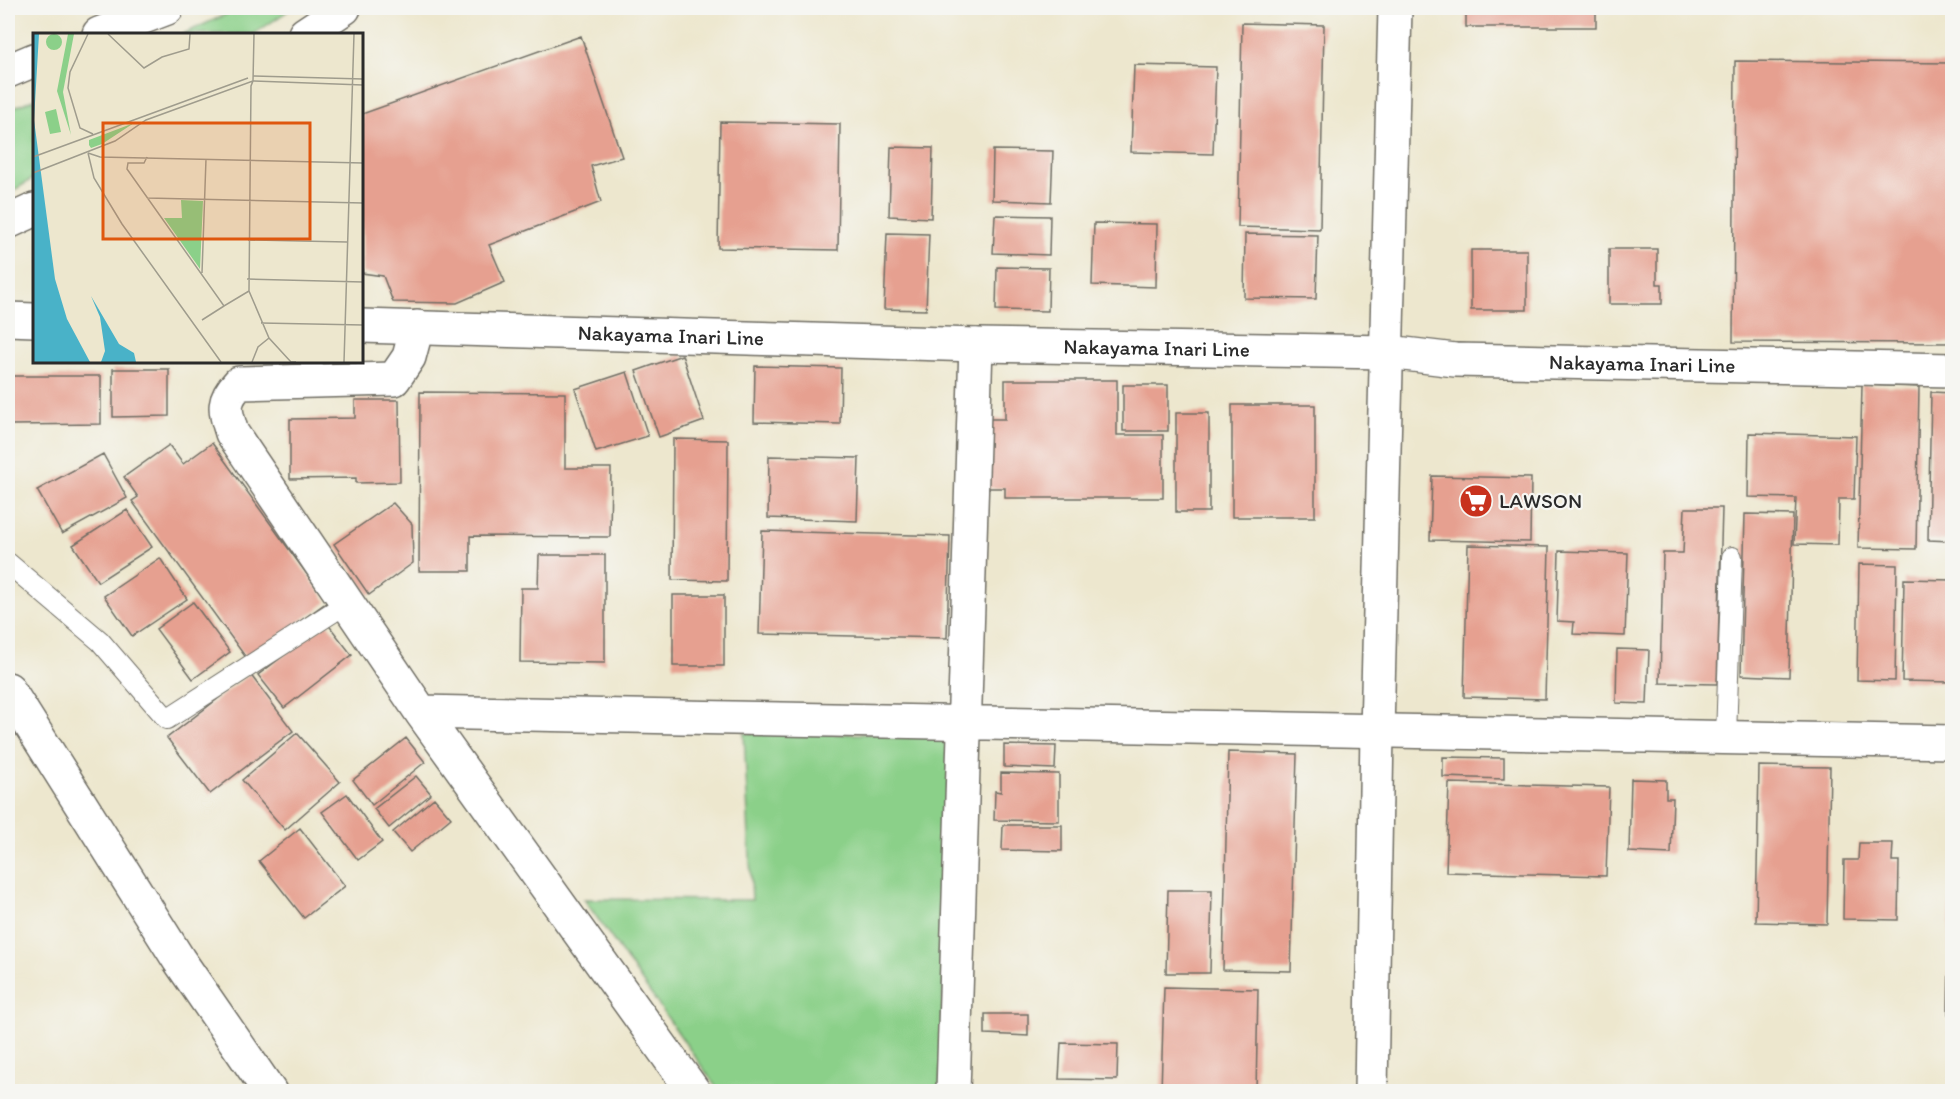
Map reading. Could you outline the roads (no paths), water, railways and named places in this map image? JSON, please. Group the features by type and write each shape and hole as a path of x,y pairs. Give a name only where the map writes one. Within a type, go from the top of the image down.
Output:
{"main road":[{"path":"102,33 167,8"},
{"path":"307,33 344,8"},
{"path":"1371,1092 1377,730 1395,8"},
{"path":"8,71 33,60"},
{"path":"8,222 33,210"},
{"path":"8,319 33,320"},
{"name":"Nakayama Inari Line","path":"363,326 976,345 1388,352 1455,360 1953,370"},
{"path":"417,327 409,357 394,379 239,383 229,393 225,409 232,433 421,712 694,1092"},
{"path":"953,1092 976,345"},
{"path":"8,689 179,960 270,1092"},
{"path":"421,712 1953,742"}],"lane":[{"path":"1726,737 1732,557"},
{"path":"8,563 100,640 167,719 347,603"}],"place":[{"name":"LAWSON","path":"1476,501"}]}
